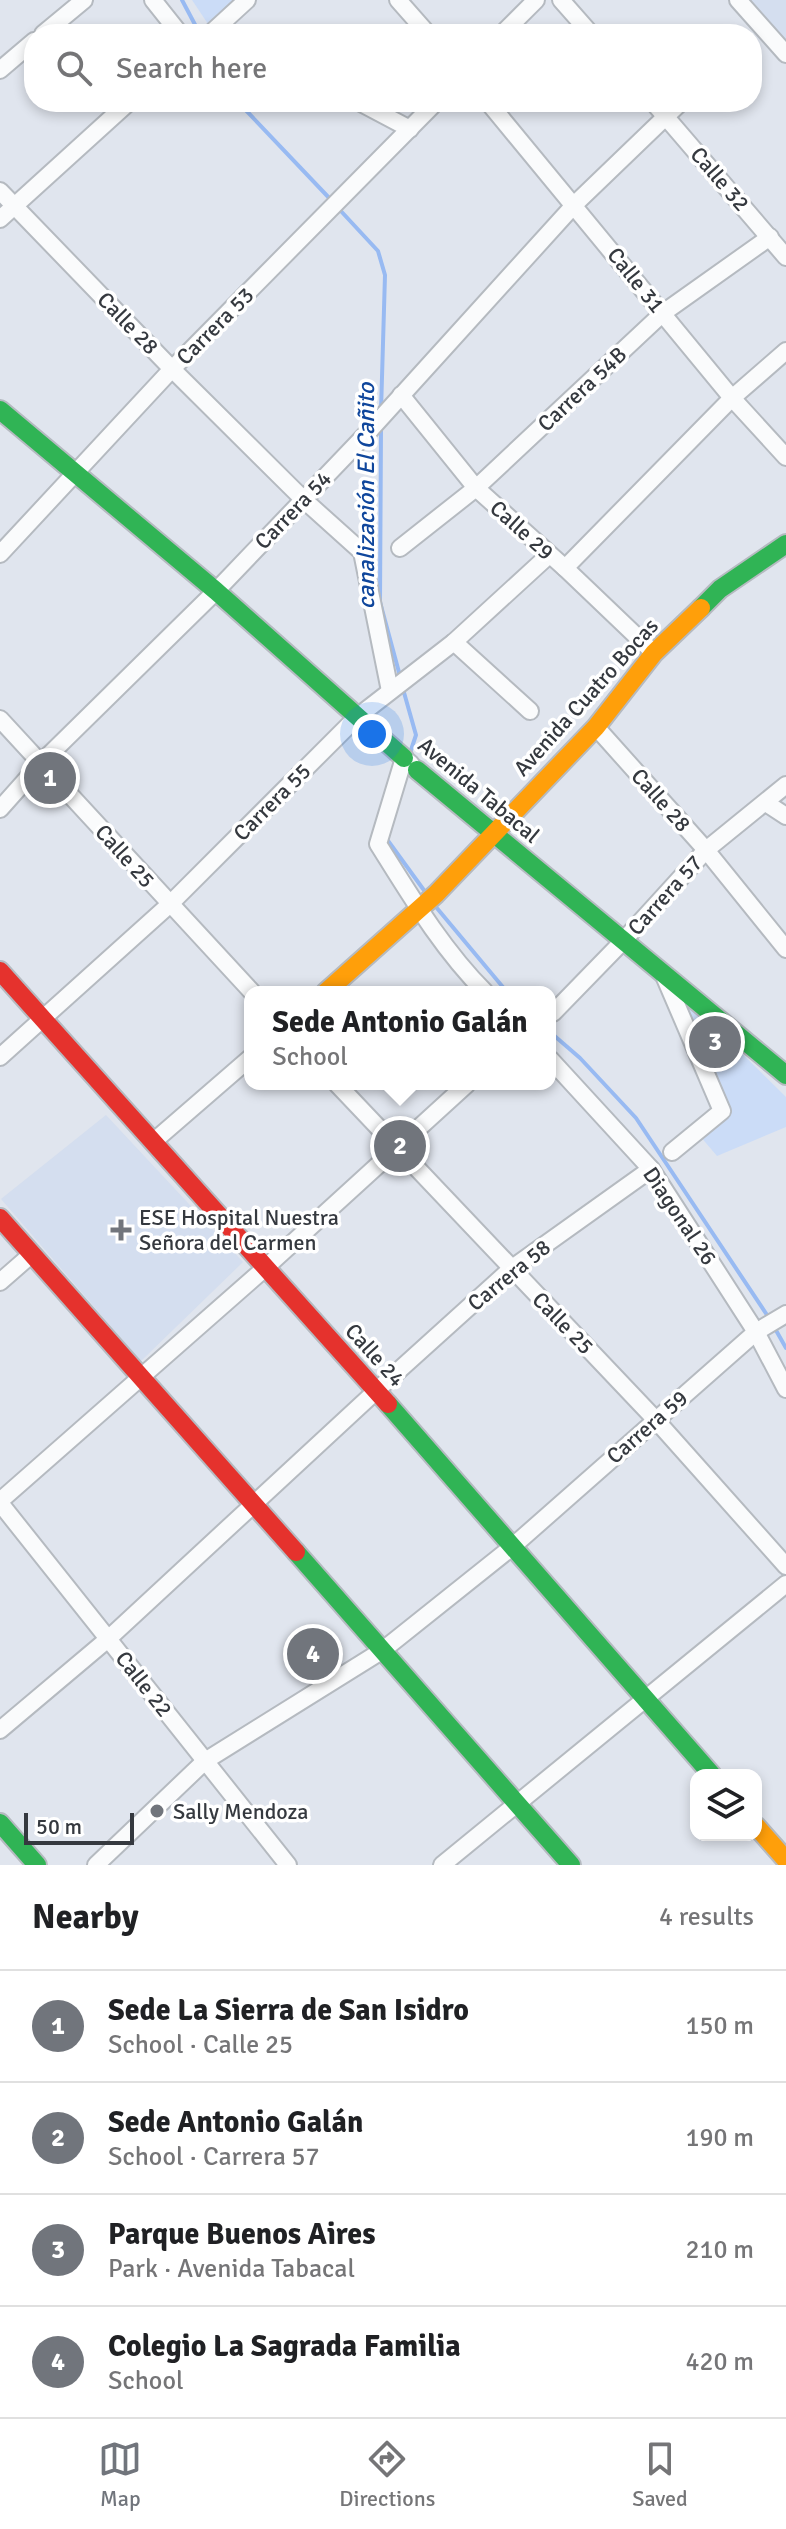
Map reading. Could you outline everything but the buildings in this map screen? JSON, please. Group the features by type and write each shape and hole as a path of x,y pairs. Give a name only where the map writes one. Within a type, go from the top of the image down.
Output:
{"main road":[{"name":"Avenida Tabacal","path":"0,410 73,475 216,591 356,718 493,834 664,976 783,1068"},
{"name":"Avenida Cuatro Bocas","path":"333,986 448,881 596,727 654,653 720,589 786,544"},
{"name":"Calle 24","path":"0,971 376,1391 707,1769"},
{"path":"0,1218 571,1865"},
{"path":"0,1823 37,1865"},
{"path":"762,1834 782,1860"}],"street":[{"path":"55,24 84,0"},
{"path":"153,0 172,24"},
{"path":"226,24 247,0"},
{"path":"398,0 419,24"},
{"path":"512,24 536,0"},
{"path":"561,0 582,24"},
{"path":"738,0 752,24"},
{"path":"762,35 786,54"},
{"path":"0,70 24,50"},
{"path":"0,219 118,112"},
{"path":"378,112 410,129"},
{"name":"Carrera 53","path":"0,554 172,369 426,112"},
{"name":"Calle 31","path":"497,112 732,398 786,457"},
{"name":"Calle 32","path":"662,112 786,257"},
{"name":"Carrera 54","path":"0,809 41,763 216,591 371,429 575,204 671,112"},
{"name":"Calle 28","path":"0,191 172,369 303,499 362,552 390,691"},
{"name":"Carrera 54B","path":"400,548 476,488 663,313 770,237"},
{"path":"565,568 732,398 786,351"},
{"name":"Calle 29","path":"401,395 476,488 654,653"},
{"name":"Carrera 55","path":"0,1057 169,905 356,718 454,642 549,555"},
{"path":"454,642 530,711"},
{"name":"Calle 25","path":"0,719 246,986"},
{"name":"Calle 28","path":"596,727 706,850 786,949"},
{"path":"410,763 378,844 479,986"},
{"name":"Carrera 57","path":"556,1010 706,850 786,785"},
{"path":"766,803 786,816"},
{"path":"664,976 722,1111 672,1152"},
{"path":"153,1142 244,1063"},
{"name":"Diagonal 26","path":"556,1066 651,1169 758,1331 786,1389"},
{"name":"Calle 25","path":"343,1090 655,1419 786,1566"},
{"path":"0,1502 461,1090"},
{"name":"Carrera 58","path":"108,1639 511,1269 651,1169"},
{"path":"0,1282 32,1254"},
{"name":"Carrera 59","path":"205,1761 383,1650 512,1547 758,1331 786,1314"},
{"name":"Calle 22","path":"0,1502 288,1865"},
{"path":"442,1865 786,1584"},
{"path":"0,1730 108,1639"},
{"path":"96,1865 205,1761"}],"shaded area":[{"path":"192,0 233,0 208,24"},
{"path":"738,0 786,0 786,54 762,24"},
{"path":"676,988 786,1097 786,1127 717,1156 700,1136 728,1111"},
{"name":"ESE Hospital Nuestra Señora del Carmen","path":"106,1115 243,1262 141,1361 1,1199"}],"waterway":[{"name":"canalización El Cañito","path":"182,0 195,24"},
{"name":"canalización El Cañito","path":"248,112 333,202"},
{"name":"canalización El Cañito","path":"339,209 378,251 385,275 381,411"},
{"name":"canalización El Cañito","path":"381,428 380,602 400,676"},
{"name":"canalización El Cañito","path":"403,689 416,735 410,753"},
{"name":"canalización El Cañito","path":"387,835 386,838 426,893"},
{"name":"canalización El Cañito","path":"436,907 502,986"},
{"name":"canalización El Cañito","path":"556,1037 580,1058 636,1118 769,1318"},
{"name":"canalización El Cañito","path":"773,1325 786,1348"}],"traffic: fast":[{"path":"0,410 216,591 404,758"},
{"path":"701,608 720,589 786,544"},
{"path":"417,770 786,1075"},
{"path":"388,1404 707,1769"},
{"path":"296,1552 571,1865"},
{"path":"0,1823 37,1865"}],"traffic: slow":[{"path":"333,986 436,894 596,727 654,653 701,608"},
{"path":"762,1833 786,1860"}],"traffic: jam":[{"path":"0,971 388,1404"},
{"path":"0,1218 296,1552"}],"place":[{"name":"Sede La Sierra de San Isidro","path":"50,778"},
{"name":"Parque Buenos Aires","path":"715,1042"},
{"name":"Sede Antonio Galán","path":"400,1146"},
{"name":"ESE Hospital Nuestra Señora del Carmen","path":"121,1230"},
{"name":"Colegio La Sagrada Familia","path":"313,1654"},
{"name":"Sally Mendoza","path":"157,1811"}]}
